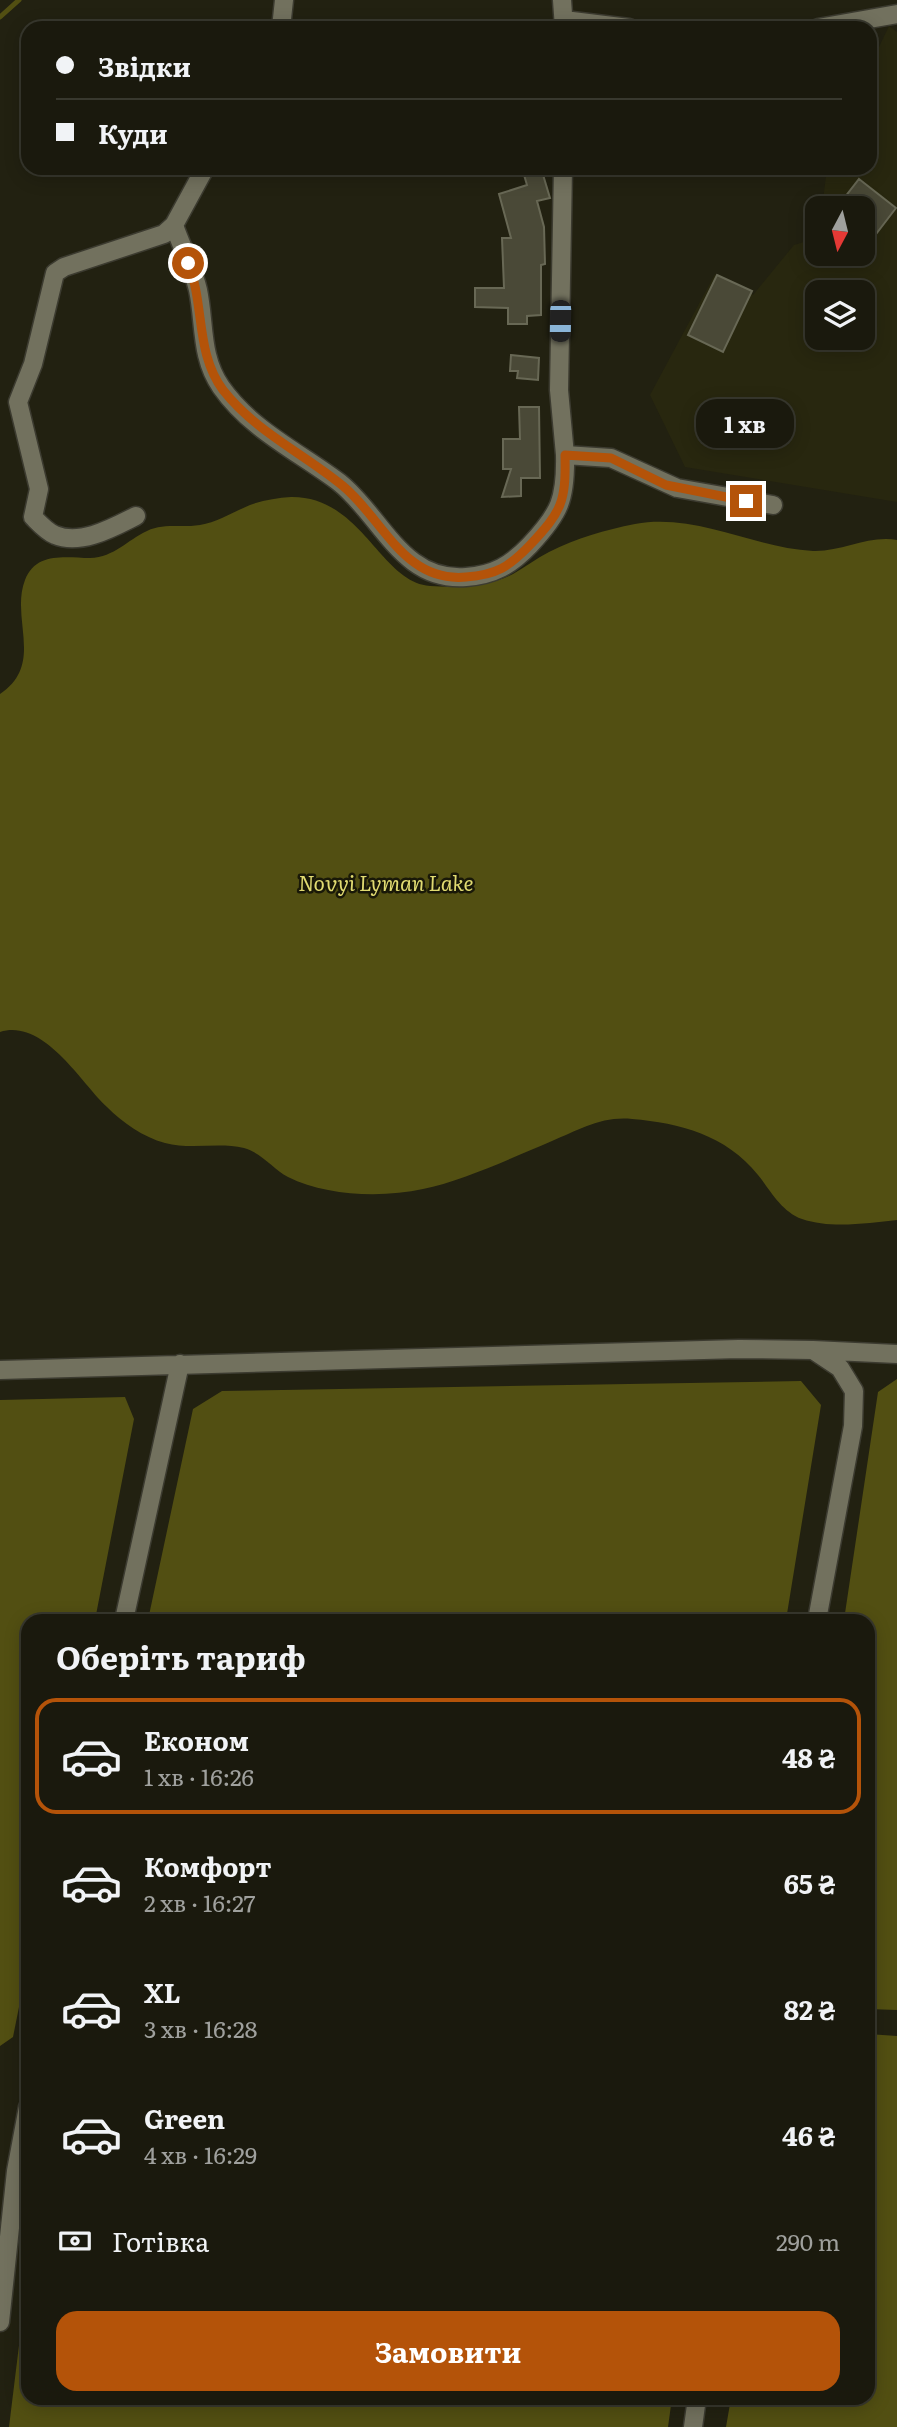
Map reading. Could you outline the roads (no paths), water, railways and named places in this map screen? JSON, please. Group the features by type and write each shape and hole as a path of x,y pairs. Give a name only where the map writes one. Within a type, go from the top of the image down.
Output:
{"street":[{"path":"282,21 284,0"},
{"path":"562,0 564,21"},
{"path":"858,21 897,14"},
{"path":"136,516 103,532 64,537 51,533 33,517 39,489 18,402 33,364 55,273 64,267 164,234 174,225 201,175"},
{"path":"174,225 198,289 207,359 222,388 262,429 352,494 398,549 420,568 457,578 494,574 545,529 560,507 566,489 559,390 563,175"},
{"path":"565,455 611,458 677,488 773,505"},
{"path":"0,1370 739,1349 897,1354"},
{"path":"813,1350 840,1368 854,1391 853,1426 818,1614"},
{"path":"125,1614 180,1364"},
{"path":"0,2322 21,2145"},
{"path":"693,2427 696,2405"}],"water":[{"name":"Novyi Lyman Lake","path":"291,497 315,500 336,510 397,570 413,581 430,586 462,587 493,582 570,543 635,524 681,523 791,549 813,551 876,540 897,540 897,1220 837,1225 802,1219 782,1206 745,1161 717,1141 685,1128 632,1119 610,1120 590,1125 471,1175 423,1189 390,1194 337,1192 288,1177 244,1148 175,1145 149,1137 113,1113 46,1043 32,1034 16,1030 0,1032 0,694 13,682 21,669 24,640 21,595 25,580 30,571 44,560 107,555 153,529 207,524 255,503"},
{"path":"897,1379 897,2010 875,2009 875,1614 845,1614 878,1392"},
{"path":"801,1381 821,1405 787,1614 149,1614 193,1409 222,1391"},
{"path":"125,1397 134,1419 96,1614 21,1614 21,1997 13,2037 0,2046 0,1400"},
{"path":"875,2034 897,2036 897,2427 726,2427 730,2405 875,2405"},
{"path":"21,2329 21,2405 671,2405 668,2427 9,2427"}],"waterway":[{"path":"0,17 19,0"}]}
